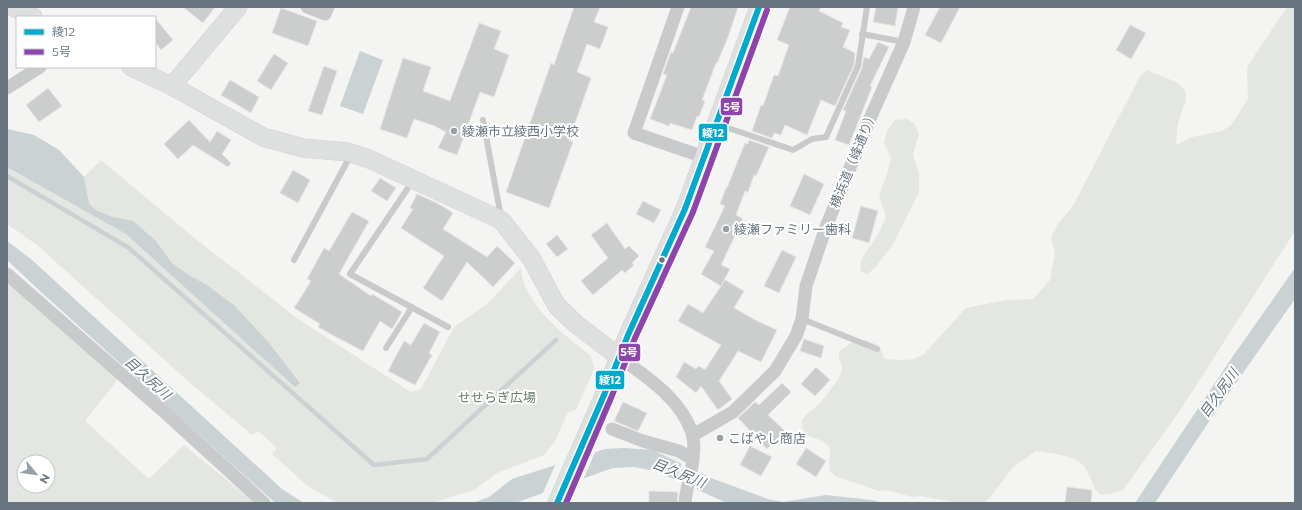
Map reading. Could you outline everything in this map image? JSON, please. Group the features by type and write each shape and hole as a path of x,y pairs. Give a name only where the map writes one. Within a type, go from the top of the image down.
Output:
{"street":[{"path":"13,7 31,16"},
{"path":"172,86 238,7"},
{"path":"307,7 325,14 328,7"},
{"path":"678,7 634,132 704,157"},
{"path":"557,503 619,357 685,209 759,7"},
{"name":"横浜道（峰通り）","path":"693,435 733,412 774,371 796,336 802,319 806,286 826,227 868,123 904,42 914,7"},
{"path":"7,88 38,68"},
{"path":"133,68 172,86 263,137 303,148 348,152 369,159 413,178 501,220 531,258 557,306 576,324 656,385 672,401 687,421 693,435 693,460 688,499"},
{"path":"7,274 169,416 264,503"},
{"path":"612,429 643,441 679,451 693,460"}],"lane":[{"path":"717,124 793,150 812,139 826,137 858,66 867,7"},
{"path":"862,34 904,42"},
{"path":"484,120 501,220"},
{"path":"294,260 348,160 348,152"},
{"path":"413,178 408,188 350,274 448,327"},
{"path":"386,348 412,307"},
{"path":"802,319 877,349"}],"green space":[{"path":"1287,7 1295,7 1295,231 1179,412 1123,490 1111,494 1101,495 1094,486 1083,465 1078,461 1057,454 1036,451 1013,467 989,499 982,503 959,503 920,496 912,497 887,490 879,491 835,476 829,470 830,448 823,441 808,436 802,428 802,420 819,404 838,380 842,367 839,359 839,351 854,341 867,340 879,346 885,359 914,359 924,354 966,308 1006,300 1033,299 1050,280 1055,253 1051,238 1058,224 1073,206 1140,76 1147,70 1176,82 1185,90 1186,100 1178,123 1176,145 1192,137 1222,131 1231,125 1248,99 1247,67"},
{"path":"907,119 914,123 919,134 913,155 919,172 919,192 893,244 874,269 867,274 861,271 861,262 886,217 879,195 891,158 884,143 887,131 895,120"},
{"name":"せせらぎ広場","path":"7,129 34,135 59,150 84,177 101,160 192,236 298,319 411,392 421,389 454,327 487,304 521,268 529,294 537,306 547,318 591,356 594,369 576,410 568,412 554,443 544,455 497,473 474,490 432,503 338,503 309,487 272,454 277,448 258,431 252,435 189,382 37,245 7,224"},
{"path":"7,281 118,379 85,421 149,479 184,445 255,503 7,503"}],"water":[{"path":"360,51 383,60 363,114 340,106"},
{"path":"7,129 34,135 59,150 84,177 89,204 96,210 112,217 133,221 155,240 172,263 192,277 207,285 235,306 269,343 300,383 295,387 126,234 7,167"},
{"name":"目久尻川","path":"7,241 31,259 282,489 304,503 276,503 273,501 7,260"},
{"name":"目久尻川","path":"1295,268 1295,299 1212,417 1155,503 1135,503 1233,356"},
{"name":"目久尻川","path":"624,448 653,450 711,478 768,499 783,502 826,495 872,500 884,503 727,503 655,471 634,467 613,468 515,503 473,503 489,497 512,479 605,449"}],"pier":[{"path":"596,450 583,480 542,495 556,463"},
{"path":"682,462 701,471 696,492 676,483"}],"building":[{"path":"183,7 215,7 203,23"},
{"path":"574,7 600,7 594,22 608,27 600,49 587,44 577,72 591,78 569,140 573,142 549,208 506,192 551,63 554,65"},
{"path":"691,7 738,7 728,37 702,100 705,101 692,130 670,123 669,126 650,119 667,75 663,74 671,52 673,53"},
{"path":"790,7 821,7 819,11 843,23 841,27 850,30 843,47 855,53 854,65 835,106 821,100 807,135 785,125 781,135 774,133 772,138 752,131 774,75 778,76 789,45 777,40"},
{"path":"876,7 898,7 895,26 873,22"},
{"path":"940,7 960,7 941,43 925,35"},
{"path":"281,8 317,21 308,46 272,33"},
{"path":"156,19 173,40 161,50 156,43"},
{"path":"479,23 501,31 494,49 509,55 494,97 480,92 457,155 438,148 446,132 435,126 414,119 407,138 380,129 403,58 431,67 423,91 450,101"},
{"path":"1130,25 1146,33 1131,59 1116,50"},
{"path":"878,42 889,47 870,86 872,87 849,145 835,140 846,111 843,110 862,68 864,57 869,59"},
{"path":"274,54 288,63 271,90 257,81"},
{"path":"324,66 337,71 322,115 308,111"},
{"path":"230,80 259,97 251,113 221,95"},
{"path":"48,88 62,106 39,122 26,105"},
{"path":"189,120 210,142 217,131 231,140 222,154 231,163 228,167 193,145 178,159 164,144"},
{"path":"749,140 769,147 756,176 754,175 748,192 745,191 736,215 743,219 721,265 730,269 721,286 701,274 714,251 705,247 725,206 720,204 726,188 745,143 748,144"},
{"path":"293,170 310,180 298,203 280,193"},
{"path":"804,174 824,184 810,215 790,206"},
{"path":"380,178 396,188 387,201 371,191"},
{"path":"417,194 437,203 453,213 443,229 487,257 497,246 515,263 493,287 467,262 442,301 423,288 444,256 401,228 413,209 410,208"},
{"path":"643,201 661,210 654,223 636,214"},
{"path":"861,206 878,211 869,243 852,238"},
{"path":"352,212 369,221 339,274 371,296 372,294 402,312 392,329 380,321 363,351 318,327 320,324 294,308 311,281 307,279 324,248 329,251"},
{"path":"607,223 625,249 629,246 639,256 632,263 634,265 625,273 622,270 593,295 581,281 608,258 591,235"},
{"path":"557,235 568,249 557,257 546,244"},
{"path":"782,250 796,257 779,293 764,286"},
{"path":"725,280 744,291 734,308 777,330 761,362 738,351 719,381 732,399 718,410 701,386 696,393 676,377 684,362 696,369 699,366 705,370 721,345 678,321 688,304 703,313"},
{"path":"424,323 440,332 429,353 432,355 415,385 388,371 404,341 411,345"},
{"path":"804,339 824,346 821,358 800,351"},
{"path":"816,367 830,380 815,396 801,384"},
{"path":"782,383 791,392 768,415 785,431 767,449 738,418 755,402 759,405"},
{"path":"623,402 647,413 638,431 614,421"},
{"path":"750,446 772,457 761,476 740,465"},
{"path":"806,448 826,461 816,477 796,464"},
{"path":"1067,487 1092,490 1091,503 1065,503"},
{"path":"649,491 678,492 677,503 649,503"}],"waterway":[{"path":"7,176 129,248 374,465 427,459 556,340"}],"transit line":[{"name":"綾12","path":"557,503 604,395 628,335 685,209 759,7"},
{"name":"5号","path":"566,503 635,338 693,212 767,10"}],"place":[{"name":"綾瀬市立綾西小学校","path":"454,131"},
{"name":"綾瀬ファミリー歯科","path":"726,229"},
{"name":"こばやし商店","path":"720,438"}]}
